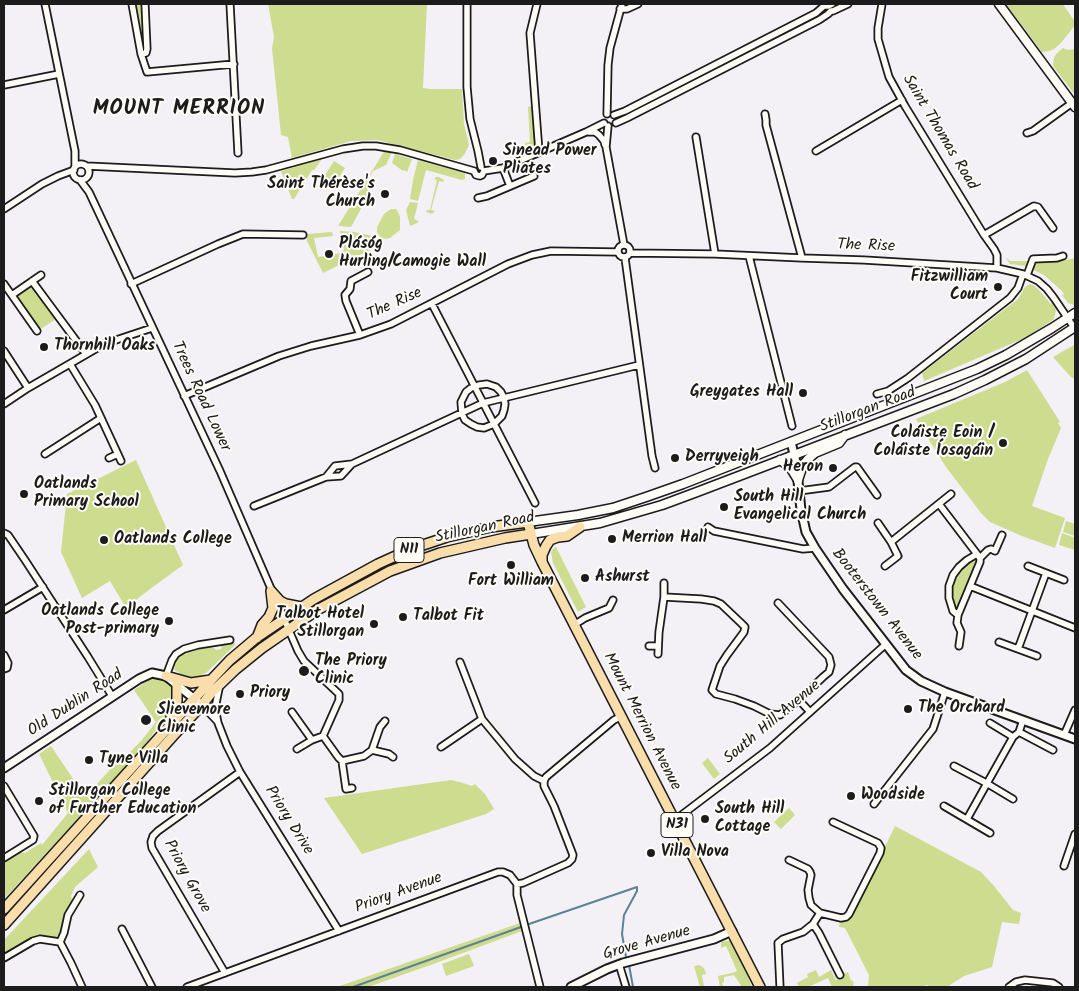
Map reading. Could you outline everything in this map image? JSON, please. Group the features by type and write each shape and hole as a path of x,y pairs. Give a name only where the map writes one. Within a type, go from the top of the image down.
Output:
{"highway":[{"name":"Mount Merrion Avenue","path":"528,522 534,545 542,562 760,987"},
{"name":"Stillorgan Road","path":"4,909 193,699 230,660 256,638 301,607 352,577 411,549 447,537 491,527 528,522"},
{"path":"542,562 542,555 550,540 567,536 580,527"},
{"name":"Stillorgan Road","path":"4,924 212,692 236,668 327,604 390,571 433,555 505,538 531,534"},
{"path":"271,591 280,601 301,607"},
{"path":"256,638 273,608 271,591"},
{"path":"166,676 192,683 211,680"},
{"name":"N11","path":"168,726 178,694 176,684"}],"main road":[{"path":"999,4 1074,105"},
{"name":"Stillorgan Road","path":"528,522 613,508 646,498 977,369 1006,355 1075,313"},
{"name":"Stillorgan Road","path":"531,534 580,527 617,519 662,505 795,455 954,394 985,380 1026,359 1075,328"},
{"path":"819,431 818,440 824,444"},
{"path":"798,480 803,465 808,459 815,453 839,443 844,436"},
{"path":"780,460 790,467 798,480"},
{"path":"552,518 551,524 560,528 580,527"}],"street":[{"path":"46,4 75,151 74,171 80,180 85,180 100,166"},
{"path":"132,4 141,54 147,72 234,64"},
{"path":"141,54 146,52 147,49 145,4"},
{"path":"230,4 238,153"},
{"path":"4,209 42,184 74,171 79,164 235,173 252,172 291,164 343,149 376,146 400,150 474,171 476,175 480,176 483,174 483,169 470,119 467,87 467,4"},
{"path":"537,4 530,34 540,152"},
{"path":"616,123 616,118 611,114 608,65 610,48 621,7 627,9 638,4"},
{"path":"606,147 606,124 604,117 625,111 826,8 834,11 848,4"},
{"name":"Saint Thomas Road","path":"882,4 878,39 889,76 997,255 997,268"},
{"path":"483,169 503,168 606,124 613,125 826,8"},
{"path":"4,85 59,74"},
{"path":"816,151 902,100"},
{"path":"1027,133 1074,105"},
{"path":"765,114 766,125 802,258"},
{"path":"586,132 595,132 604,141 624,245"},
{"path":"696,137 715,254"},
{"path":"75,151 88,168 88,192"},
{"path":"503,168 510,186"},
{"path":"478,198 534,176"},
{"name":"Trees Road Lower","path":"80,180 88,192 229,492 298,651 304,661 339,694 323,736"},
{"path":"984,235 1034,206 1038,206 1052,228"},
{"path":"131,284 243,234 303,235"},
{"path":"624,245 619,248 618,252 621,257 625,258"},
{"path":"624,245 629,247 631,253 625,258"},
{"name":"The Rise","path":"184,396 278,356 360,335 391,324 508,264 532,255 551,251 618,252"},
{"name":"The Rise","path":"631,253 715,254 864,260 997,268 1025,274 1038,281 1056,300 1075,328"},
{"path":"749,256 792,426"},
{"path":"877,394 888,391 918,371 1010,298 1018,288 1033,259 1063,256"},
{"path":"625,258 655,468"},
{"path":"360,335 345,295 350,289 351,280 368,272"},
{"path":"12,295 42,275"},
{"path":"32,281 86,354"},
{"path":"4,284 37,331"},
{"path":"432,304 535,503"},
{"path":"4,404 104,344 152,328"},
{"path":"4,351 28,388"},
{"path":"70,364 95,405 121,460"},
{"path":"326,477 335,466 352,464 483,403 639,365"},
{"path":"492,385 501,392 504,398 505,404 502,416 494,424 484,428 471,424 462,414 461,402 463,397 474,386 492,385"},
{"path":"45,454 101,418"},
{"name":"Booterstown Avenue","path":"791,442 795,455 804,526 815,548 842,589 906,670 921,681 945,692 1075,739"},
{"path":"109,458 118,454"},
{"path":"254,506 326,477 341,476 352,464"},
{"path":"800,491 829,486 857,467 877,495"},
{"path":"891,542 951,494"},
{"path":"939,504 978,556 980,562 958,614 957,623 961,632 959,646"},
{"path":"878,524 898,556 885,566"},
{"path":"708,527 714,531 803,549 815,548"},
{"path":"4,533 8,535 43,586 112,696"},
{"path":"958,614 953,611 949,601 949,586 953,575 967,560 991,549 995,551 1002,535"},
{"path":"1028,566 1064,580"},
{"path":"1018,649 1046,573"},
{"path":"658,654 664,583"},
{"path":"4,610 43,586"},
{"path":"970,586 1075,628"},
{"path":"664,597 714,601 721,604 741,622 745,627 744,632 720,666 712,690 716,694 735,699 777,716 784,713 799,700 828,672 831,665 829,657 778,603"},
{"path":"574,625 609,608 613,600"},
{"path":"202,705 166,676 172,660 176,654 184,649 230,640"},
{"path":"999,642 1037,656"},
{"path":"216,643 217,650"},
{"name":"South Hill Avenue","path":"675,820 770,748 886,644"},
{"path":"650,646 658,646"},
{"path":"4,655 8,663 4,669"},
{"path":"460,662 482,719 514,758 534,776 544,781"},
{"name":"Old Dublin Road","path":"4,768 139,679 152,673 166,676"},
{"name":"Priory Drive","path":"221,684 215,708 218,723 227,746 240,772 339,931"},
{"path":"874,804 933,729 945,692"},
{"path":"799,700 810,712"},
{"name":"Priory Drive","path":"202,705 218,723"},
{"path":"1064,735 1075,710"},
{"path":"292,712 312,740"},
{"path":"540,987 517,895 517,884 522,884 568,864 573,856 554,806 544,786 544,781 546,777 614,720 622,716"},
{"path":"441,747 482,719"},
{"path":"967,819 1014,737 1019,732 1023,720"},
{"path":"342,761 364,756 372,750 380,727 385,721"},
{"path":"990,723 1014,737"},
{"path":"1019,732 1053,750"},
{"path":"297,749 323,736 342,761 346,789 352,788"},
{"path":"372,750 389,754 392,757"},
{"path":"954,766 1013,799"},
{"name":"Priory Grove","path":"225,973 152,848 151,842 153,836 158,831 240,772"},
{"path":"4,786 34,836 34,840 4,858"},
{"path":"944,806 990,833"},
{"path":"789,860 808,869 810,872 808,898 811,905 820,913 841,918 850,914 881,848 878,844 833,822"},
{"path":"1064,866 1075,834"},
{"name":"Priory Avenue","path":"187,987 498,872 510,875 517,884"},
{"path":"60,942 68,915 80,895"},
{"path":"780,987 778,943 783,938 803,932 813,924 820,913"},
{"path":"813,924 840,975"},
{"path":"122,929 152,987"},
{"name":"Grove Avenue","path":"571,987 619,964 714,939 732,931"},
{"path":"4,958 32,941 40,939 60,942"},
{"path":"60,942 82,987"},
{"path":"619,964 626,987"},
{"path":"1010,987 1016,982 1024,980 1053,983 1059,987"}],"green space":[{"path":"136,4 144,4 145,46 144,44"},
{"path":"268,4 427,4 423,88 462,89 464,124 469,145 464,155 460,159 455,160 377,140 351,141 292,158 288,137 281,135 272,48 274,37"},
{"path":"1006,4 1063,4 1075,21 1075,25 1054,49 1042,52"},
{"path":"1063,48 1068,50 1075,49 1075,95 1053,66 1054,57"},
{"path":"531,106 535,144 533,148 525,152 525,143 530,142 528,107"},
{"path":"385,150 392,152 386,165 373,171 369,178 367,198 351,227 338,226"},
{"path":"395,154 412,159 407,172 392,163"},
{"path":"322,159 312,170 294,199 292,199 281,171"},
{"path":"418,160 465,173 465,179 462,180 426,170 418,201 410,199"},
{"path":"334,161 345,168 334,185 323,178"},
{"path":"436,177 444,180 443,182 439,181 431,210 435,211 432,214 426,212 430,210 437,180 434,179"},
{"path":"410,202 418,203 414,219 419,222 410,226 406,210"},
{"path":"391,209 396,209 398,212 400,230 390,238 381,238 377,232 377,227 384,214"},
{"path":"340,231 369,235 379,240 382,244 323,273 307,241 307,234 332,232 333,236 314,238 318,257 342,253 344,250"},
{"path":"1005,257 1010,261 1062,261 1075,258 1075,305 1068,303 1062,295 1064,294 1062,291 1044,275 1025,266 1010,264"},
{"path":"32,284 56,319 39,330 16,296"},
{"path":"1030,284 1052,303 1056,310 1054,319 1027,337 924,381 922,373 1018,299 1025,287"},
{"path":"1075,346 1075,380 1053,357"},
{"name":"Coláiste Eoin / Coláiste Íosagáin","path":"1027,370 1060,422 1058,423 1061,428 1032,506 1065,518 1055,548 990,522 946,467 916,419 1005,382"},
{"path":"136,460 183,565 126,608 110,581 82,598 61,552 67,494"},
{"path":"1066,521 1075,524 1075,536 1063,532"},
{"path":"1062,533 1075,538 1075,550 1059,545"},
{"path":"556,547 586,607 578,612 553,563 551,552"},
{"path":"975,559 977,561 957,609 952,598 953,579 964,565"},
{"path":"231,641 236,644 207,672 197,678 188,678 174,670 176,660 185,653 194,649 211,647 216,650 221,649 222,644"},
{"path":"154,677 161,678 174,691 172,708 141,750 4,899 4,861 17,852 25,853 41,843 42,845 68,813 39,754 51,746 80,789 94,787 120,759 124,758 141,741 156,722 134,690"},
{"path":"708,758 720,774 714,779 702,763"},
{"path":"451,780 472,786 475,784 485,794 494,809 486,814 362,854 324,798"},
{"path":"789,808 795,815 781,829 774,822"},
{"path":"895,826 981,872 1013,910 1021,913 1019,924 1002,922 992,967 964,976 947,987 929,987 928,985 918,987 866,987 868,986 869,975 845,928 839,927 840,921 848,919 852,915"},
{"path":"89,849 98,867 75,887 71,896 73,902 64,914 61,933 56,937 32,937 4,954 4,940"},
{"path":"520,923 522,931 368,987 337,987"},
{"path":"732,940 752,987 742,987 734,975 724,977 724,982 722,983 726,987 720,987 718,976 737,971 726,946 721,948 721,942"},
{"path":"469,954 474,966 446,976 442,964"},
{"path":"699,965 704,968 706,974 702,975 704,987 700,987 694,966"},
{"path":"816,970 819,977 831,970 836,980 848,972 854,987 832,987 828,978 808,987 799,987 797,983 808,977 807,974"}],"waterway":[{"path":"529,924 637,887 637,891 624,915 622,934 626,957"},
{"path":"353,987 521,927"},
{"path":"629,965 633,987"}],"place":[{"name":"Sinead Power Pliates","path":"493,161"},
{"name":"Saint Thérèse's Church","path":"385,194"},
{"name":"Plásóg Hurling/Camogie Wall","path":"329,254"},
{"name":"Fitzwilliam Court","path":"998,287"},
{"name":"Thornhill Oaks","path":"44,347"},
{"name":"Greygates Hall","path":"803,393"},
{"name":"Coláiste Eoin / Coláiste Íosagáin","path":"1003,443"},
{"name":"Derryveigh","path":"675,458"},
{"name":"Heron","path":"833,468"},
{"name":"Oatlands Primary School","path":"24,494"},
{"name":"South Hill Evangelical Church","path":"724,507"},
{"name":"Merrion Hall","path":"612,539"},
{"name":"Oatlands College","path":"104,540"},
{"name":"Fort William","path":"511,565"},
{"name":"Ashurst","path":"585,578"},
{"name":"Talbot Fit","path":"403,617"},
{"name":"Oatlands College Post-primary","path":"169,621"},
{"name":"Talbot Hotel Stillorgan","path":"374,624"},
{"name":"The Priory Clinic","path":"304,671"},
{"name":"Priory","path":"240,694"},
{"name":"The Orchard","path":"908,709"},
{"name":"Slievemore Clinic","path":"146,720"},
{"name":"Tyne Villa","path":"89,760"},
{"name":"Woodside","path":"851,796"},
{"name":"Stillorgan College of Further Education","path":"39,801"},
{"name":"South Hill Cottage","path":"705,819"},
{"name":"Villa Nova","path":"651,853"}],"district":[{"name":"MOUNT MERRION","path":"179,110"}]}
